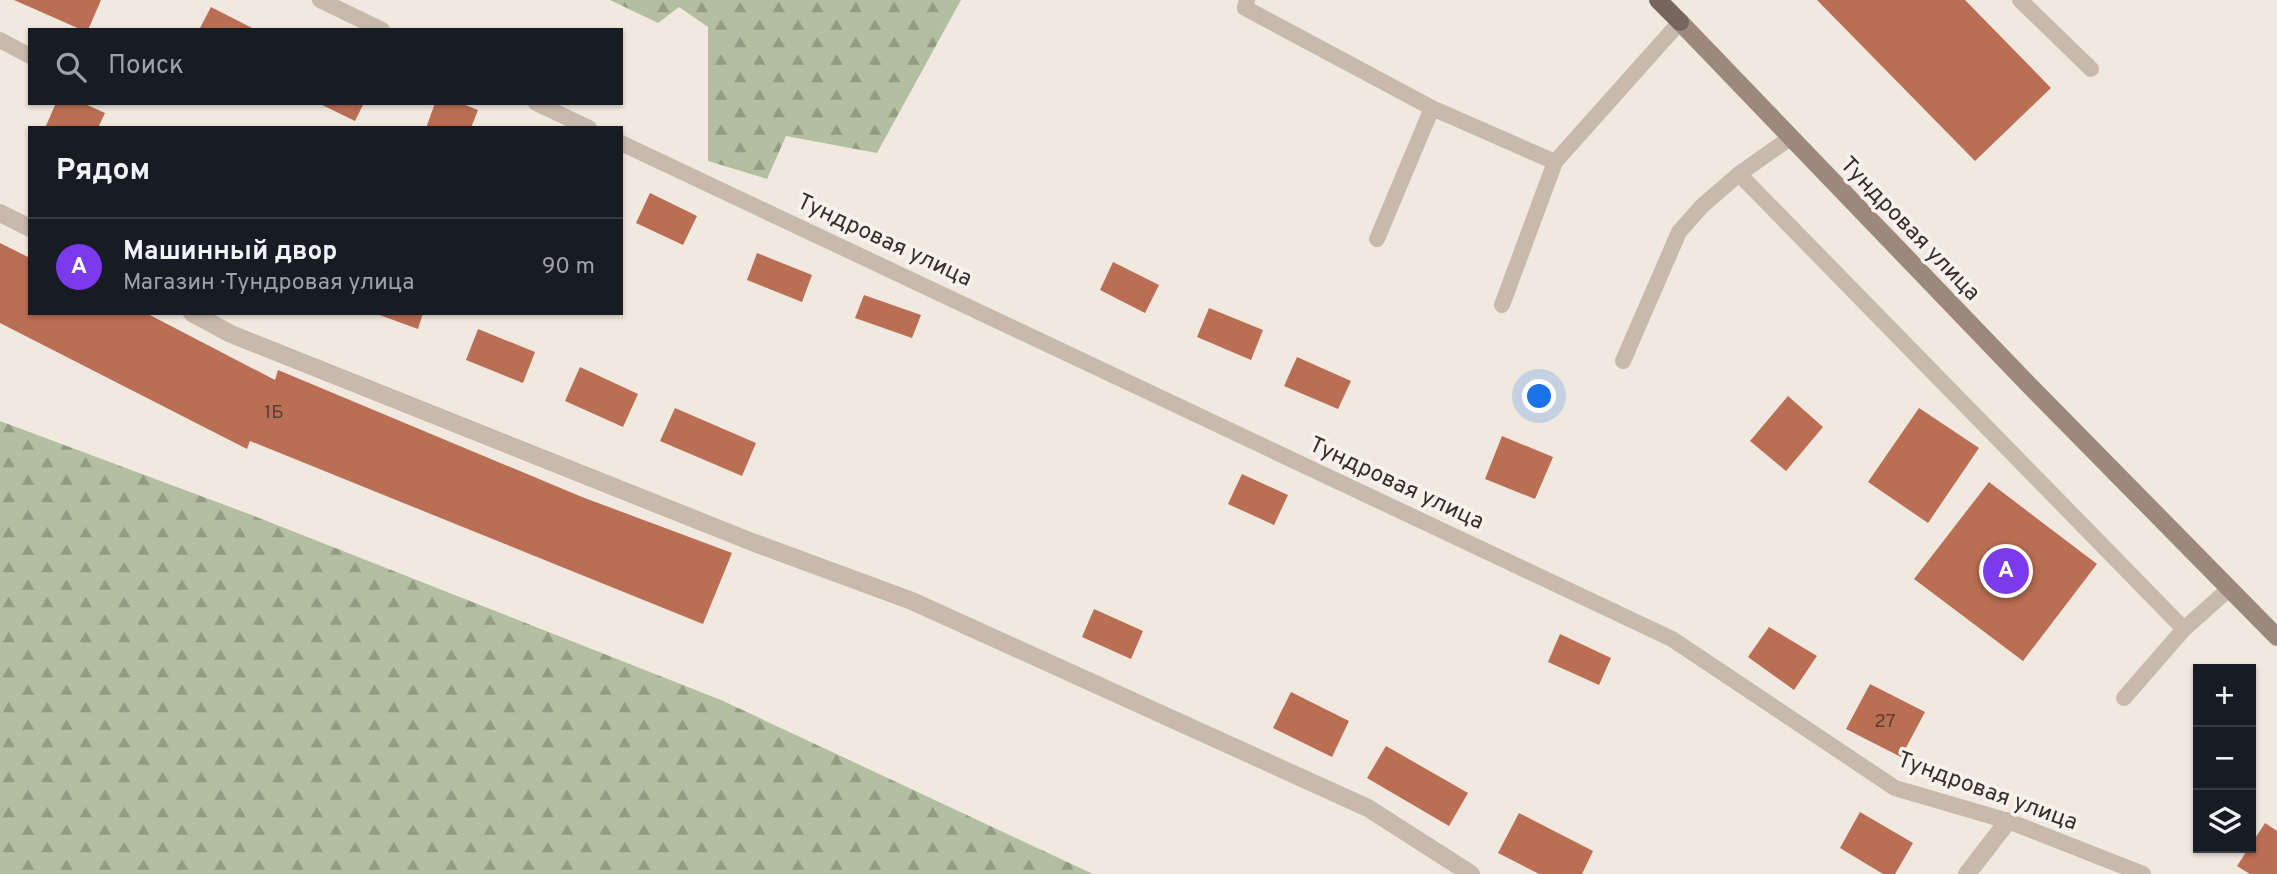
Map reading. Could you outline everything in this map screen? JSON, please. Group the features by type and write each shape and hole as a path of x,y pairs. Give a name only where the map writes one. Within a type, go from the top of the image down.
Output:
{"main road":[{"name":"Тундровая улица","path":"1658,0 2277,637"}],"street":[{"path":"0,213 28,227"},
{"path":"196,315 257,345 752,542 912,601 1368,808 1471,874"},
{"path":"1967,874 2008,821"}],"lane":[{"path":"320,0 378,28"},
{"path":"1247,0 1245,8 1432,108 1555,162"},
{"path":"2020,0 2091,69"},
{"path":"1502,305 1555,162 1679,22"},
{"path":"0,40 28,55"},
{"path":"541,105 585,126"},
{"path":"1377,239 1432,108"},
{"path":"1623,360 1679,232 1702,206 1739,174 1790,138"},
{"name":"Тундровая улица","path":"623,144 1672,639 1895,788 2008,821 2143,874"},
{"path":"1739,174 2184,629"},
{"path":"2124,698 2184,629 2229,589"}],"green space":[{"path":"610,0 961,0 877,153 786,136 767,179 708,161 708,27 679,7 658,23"},
{"path":"0,421 249,514 721,700 1093,874 0,874"}],"building":[{"path":"14,0 101,0 89,28 77,28"},
{"path":"1817,0 1965,0 2051,88 1975,161"},
{"path":"211,7 252,28 200,28"},
{"path":"55,105 87,105 105,113 99,126 46,126"},
{"path":"322,105 363,105 355,121"},
{"path":"434,105 465,105 478,110 472,126 427,126"},
{"path":"650,193 697,216 683,245 636,223"},
{"path":"0,243 28,257 28,315 150,315 275,380 278,370 582,497 732,553 703,624 250,441 247,449 0,323"},
{"path":"757,253 812,275 802,302 747,280"},
{"path":"1113,262 1159,285 1145,313 1100,290"},
{"path":"864,295 921,315 912,338 855,318"},
{"path":"1209,308 1263,330 1251,360 1197,337"},
{"path":"380,315 422,315 418,329"},
{"path":"478,329 535,352 523,383 466,360"},
{"path":"1297,357 1351,381 1338,409 1284,386"},
{"path":"580,367 638,394 623,427 565,401"},
{"path":"1788,396 1823,427 1786,471 1750,441"},
{"path":"675,408 756,443 742,476 660,441"},
{"path":"1919,408 1979,448 1928,523 1868,482"},
{"path":"1502,436 1553,457 1535,499 1485,479"},
{"path":"1242,474 1288,495 1274,525 1228,504"},
{"path":"1989,482 2097,564 2023,661 1914,579"},
{"path":"1094,609 1143,631 1131,659 1082,637"},
{"path":"1769,627 1817,656 1794,690 1748,657"},
{"path":"1560,634 1611,658 1599,685 1548,662"},
{"path":"1870,684 1925,712 1901,757 1846,729"},
{"path":"1291,692 1349,721 1332,757 1273,728"},
{"path":"1386,746 1468,793 1449,826 1367,778"},
{"path":"1860,812 1913,843 1895,874 1883,874 1840,848"},
{"path":"1519,813 1593,851 1582,874 1539,874 1498,853"},
{"path":"2265,823 2277,831 2277,874 2250,874 2237,866 2245,853 2256,853 2256,837"}],"place":[{"name":"Машинный двор","path":"2006,571"}]}
